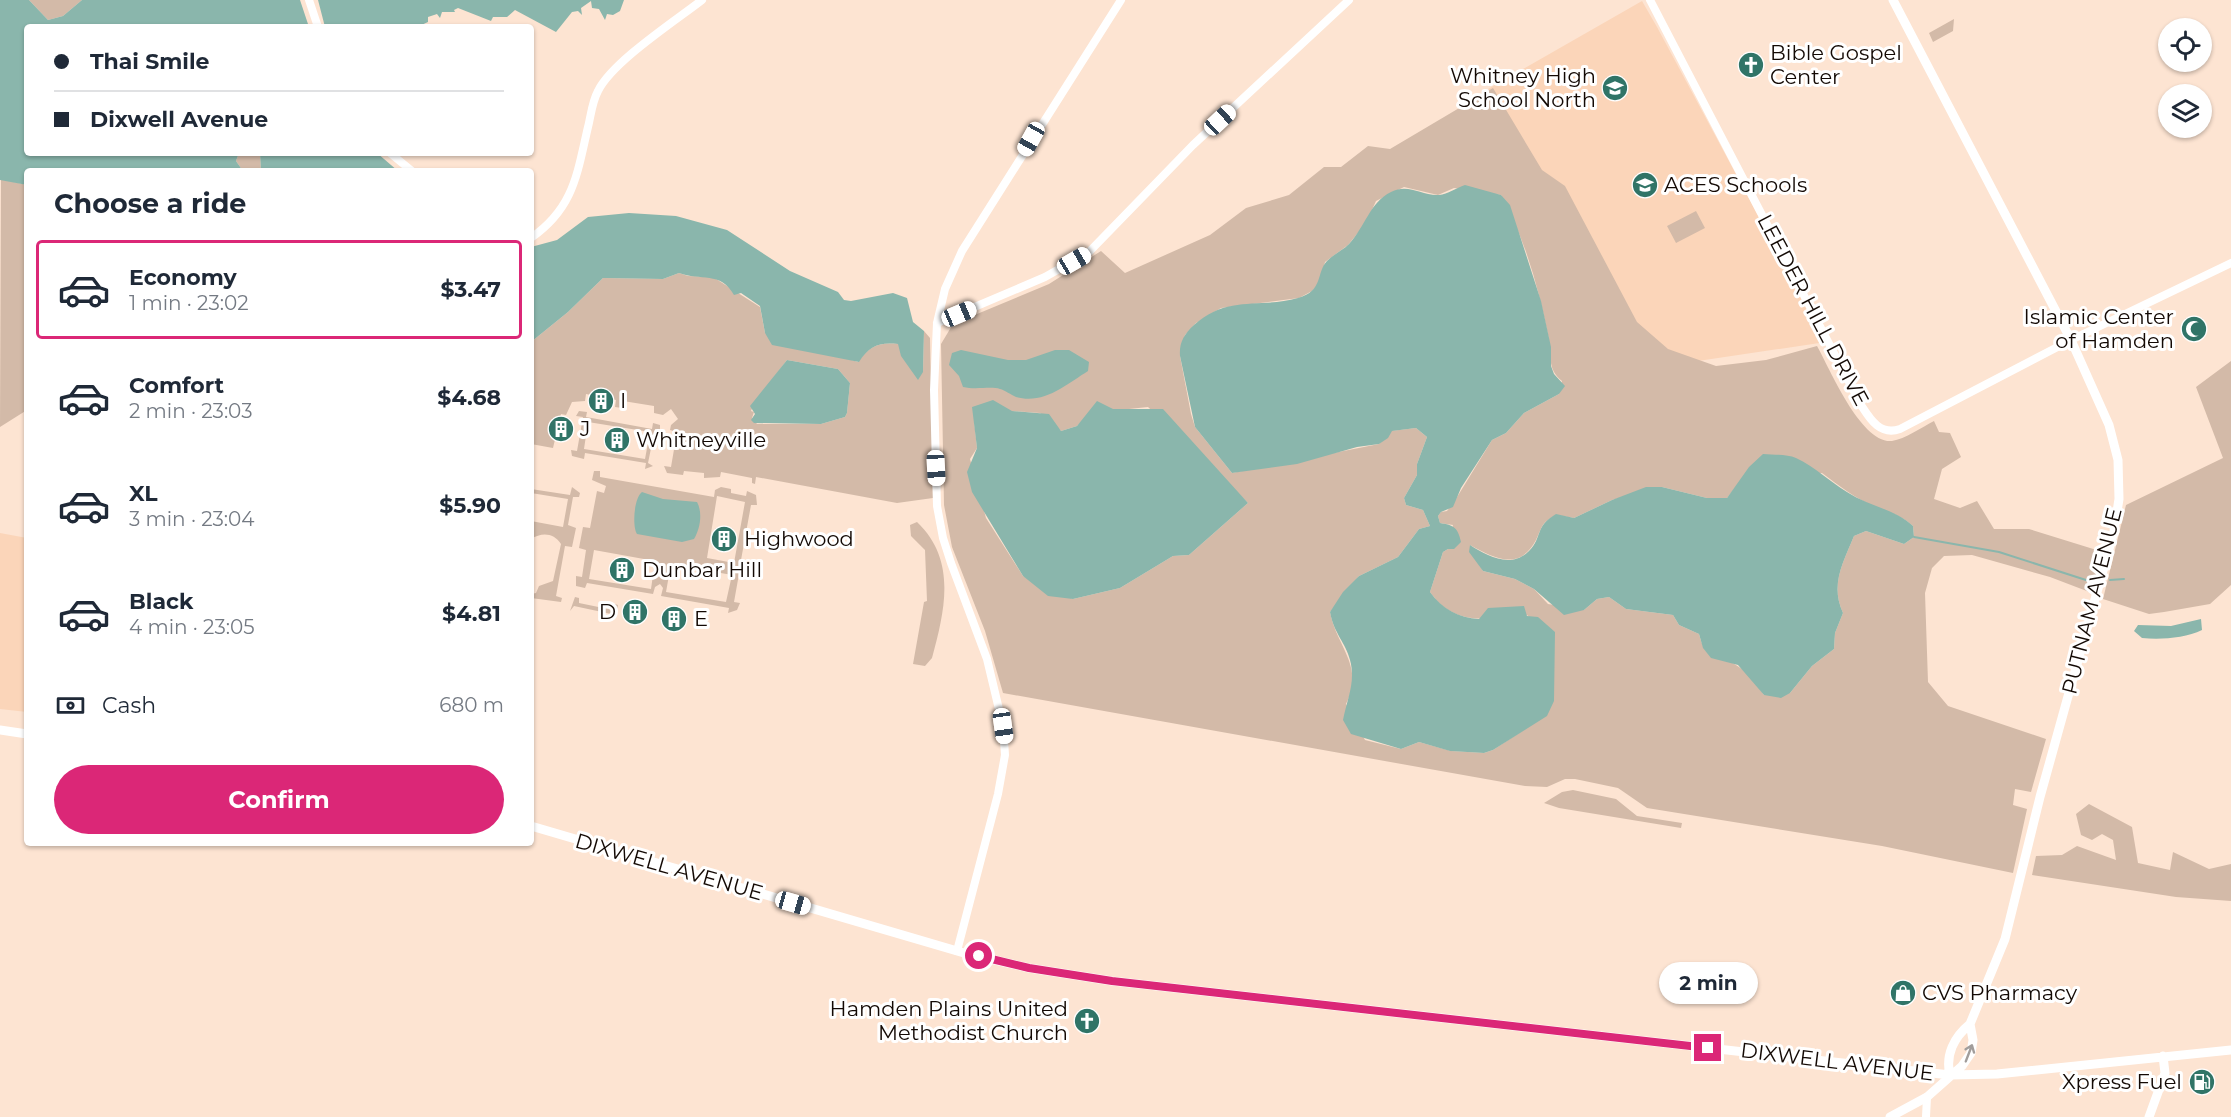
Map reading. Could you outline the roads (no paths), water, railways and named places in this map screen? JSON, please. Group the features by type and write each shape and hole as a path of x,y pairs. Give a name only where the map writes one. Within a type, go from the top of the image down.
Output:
{"main road":[{"name":"PUTNAM AVENUE","path":"1893,0 2071,340 2115,441 2118,460 2119,499 2114,531 2040,797 2006,939 1970,1024 1963,1030 1949,1053 1950,1075"},
{"path":"0,730 24,734"},
{"name":"DIXWELL AVENUE","path":"534,827 957,951 1029,968 1112,981 1950,1075 1997,1074 2231,1050"},
{"name":"PUTNAM AVENUE","path":"1950,1075 1962,1066 1971,1053 1973,1040 1970,1024"},
{"path":"2149,1117 2165,1073 2163,1056"},
{"path":"1890,1117 1927,1097 1950,1075"}],"street":[{"path":"309,0 317,24"},
{"path":"534,235 557,216 569,198 594,100 603,81 702,0"},
{"path":"957,951 1003,772 1005,739 979,633 943,538 938,506 934,390 937,323 947,283 962,251 1121,0"},
{"path":"937,323 1045,278 1089,252 1193,145 1349,0"},
{"name":"LEEDER HILL DRIVE","path":"1650,0 1861,405 1878,427 1892,432 1900,429 2071,340 2231,262"},
{"path":"394,156 408,168"},
{"path":"1926,1117 1927,1097"}],"water":[{"path":"0,0 29,0 48,20 63,16 82,0 300,0 308,24 24,24 24,156 238,156 236,161 241,168 24,168 24,184 0,180"},
{"path":"318,0 624,0 620,11 613,15 607,14 605,20 599,9 592,8 591,1 581,8 582,15 578,11 572,12 556,32 515,10 507,17 493,17 491,21 458,8 454,10 455,12 442,12 440,18 437,14 428,17 428,22 424,24 324,24"},
{"path":"260,156 380,156 394,168 261,168"},
{"path":"1465,185 1501,195 1510,205 1541,301 1551,347 1551,366 1554,374 1565,386 1559,394 1524,413 1506,433 1492,440 1461,488 1453,507 1441,512 1438,516 1440,523 1457,530 1461,542 1454,549 1443,552 1430,592 1440,603 1465,617 1479,619 1488,608 1524,606 1527,616 1538,617 1555,632 1554,701 1547,716 1493,750 1484,753 1450,751 1419,742 1401,749 1351,734 1343,720 1352,668 1330,612 1343,592 1359,576 1398,557 1419,529 1430,526 1423,510 1406,505 1404,498 1417,475 1417,464 1427,437 1416,428 1392,431 1388,438 1379,444 1357,447 1297,464 1232,473 1195,427 1180,356 1180,347 1185,335 1207,315 1219,309 1244,304 1284,301 1298,298 1312,291 1327,261 1349,244 1373,208 1384,196 1404,189 1439,195"},
{"path":"629,213 676,216 727,230 790,271 838,292 844,300 851,301 893,293 907,298 913,322 924,331 923,372 918,380 901,356 898,344 875,346 859,362 772,345 765,333 760,306 741,293 734,295 729,287 716,280 679,273 663,279 603,278 568,312 534,340 534,246 557,240 588,217"},
{"path":"961,350 1008,360 1026,360 1055,350 1069,350 1089,362 1088,371 1055,392 1026,399 996,388 963,387 959,376 949,365 952,353"},
{"path":"787,360 838,369 850,383 845,417 821,424 754,423 751,420 755,414 750,406"},
{"path":"993,400 1012,411 1049,414 1061,431 1077,426 1097,401 1113,409 1163,409 1248,503 1189,555 1173,556 1120,588 1073,599 1048,596 1023,576 972,492 967,472 977,448 972,407"},
{"path":"1763,454 1796,458 1855,497 1906,520 1913,526 1914,537 1904,544 1866,531 1854,536 1838,583 1839,603 1843,613 1835,633 1834,649 1812,666 1790,693 1781,698 1764,695 1738,665 1711,658 1703,648 1699,634 1679,625 1673,615 1626,609 1609,597 1597,599 1584,610 1564,615 1534,589 1515,579 1483,571 1469,552 1470,545 1499,559 1515,559 1529,551 1544,523 1556,514 1574,518 1646,487 1662,487 1707,498 1727,498 1749,467"},
{"path":"642,492 663,499 697,502 700,521 694,539 682,542 637,534 635,512 637,500"},
{"path":"2201,619 2202,630 2181,637 2142,638 2134,631 2138,625 2171,626"}],"waterway":[{"path":"1914,537 1999,552 2089,581"},
{"path":"2110,580 2124,579"}],"place":[{"name":"Bible Gospel Center","path":"1751,65"},
{"name":"Whitney High School North","path":"1615,88"},
{"name":"ACES Schools","path":"1645,185"},
{"name":"Islamic Center of Hamden","path":"2194,329"},
{"name":"I","path":"601,401"},
{"name":"J","path":"561,429"},
{"name":"Whitneyville","path":"617,440"},
{"name":"Highwood","path":"724,539"},
{"name":"Dunbar Hill","path":"622,570"},
{"name":"D","path":"635,612"},
{"name":"E","path":"674,619"},
{"name":"CVS Pharmacy","path":"1903,993"},
{"name":"Hamden Plains United Methodist Church","path":"1087,1021"},
{"name":"Xpress Fuel","path":"2202,1082"}]}
